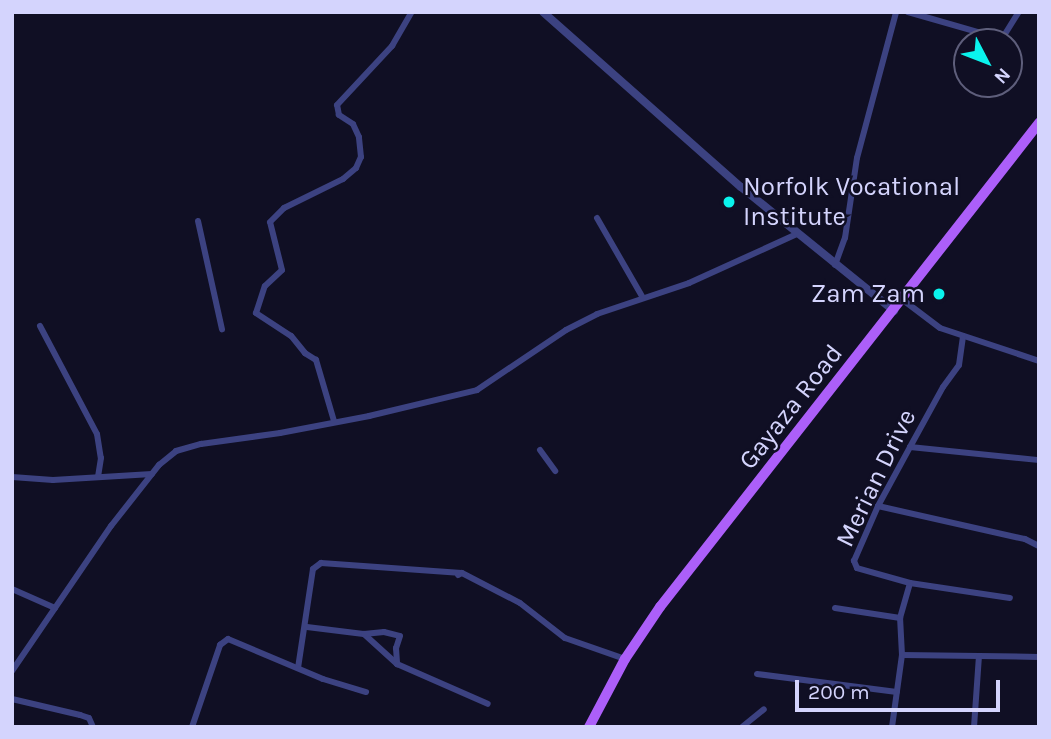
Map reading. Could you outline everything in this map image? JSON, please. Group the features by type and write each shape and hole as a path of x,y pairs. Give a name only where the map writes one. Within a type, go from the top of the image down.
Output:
{"main road":[{"name":"Gayaza Road","path":"589,727 625,659 660,607 903,300 1039,122"}],"street":[{"path":"334,421 316,360 305,353 291,336 256,313 263,289 282,270 270,222 284,208 346,178 356,168 361,157 359,138 353,124 339,116 337,106 392,46 412,12"},
{"path":"543,12 797,234 894,311"},
{"path":"835,265 845,237 857,158 896,12"},
{"path":"908,12 995,37 1010,29 1019,12"},
{"path":"597,218 643,298"},
{"path":"198,221 222,329"},
{"path":"13,667 111,526 167,457 185,448 369,416 477,390 566,330 643,298 689,283 797,234"},
{"path":"903,300 940,328 1039,362"},
{"path":"40,326 97,434 101,458 98,476"},
{"name":"Merian Drive","path":"910,583 857,568 855,565 878,506 943,387 959,365 963,336"},
{"path":"910,447 1039,460"},
{"path":"540,450 555,471"},
{"path":"12,477 52,480 152,474"},
{"path":"878,506 1025,539 1039,546"},
{"path":"298,668 307,627 313,569 321,563 460,574 520,603 565,638 625,659"},
{"path":"892,727 902,656 900,618 910,583 1010,598"},
{"path":"12,589 55,608"},
{"path":"835,608 900,618"},
{"path":"307,627 363,634 384,632 400,636 396,648 397,664"},
{"path":"363,634 397,664 488,704"},
{"path":"192,727 224,640 228,639 366,692"},
{"path":"902,656 1039,657"},
{"path":"974,727 979,656"},
{"path":"757,674 897,692"},
{"path":"12,699 89,718 93,727"},
{"path":"742,727 764,709"}],"place":[{"name":"Norfolk Vocational Institute","path":"729,202"},
{"name":"Zam Zam","path":"939,294"}]}
